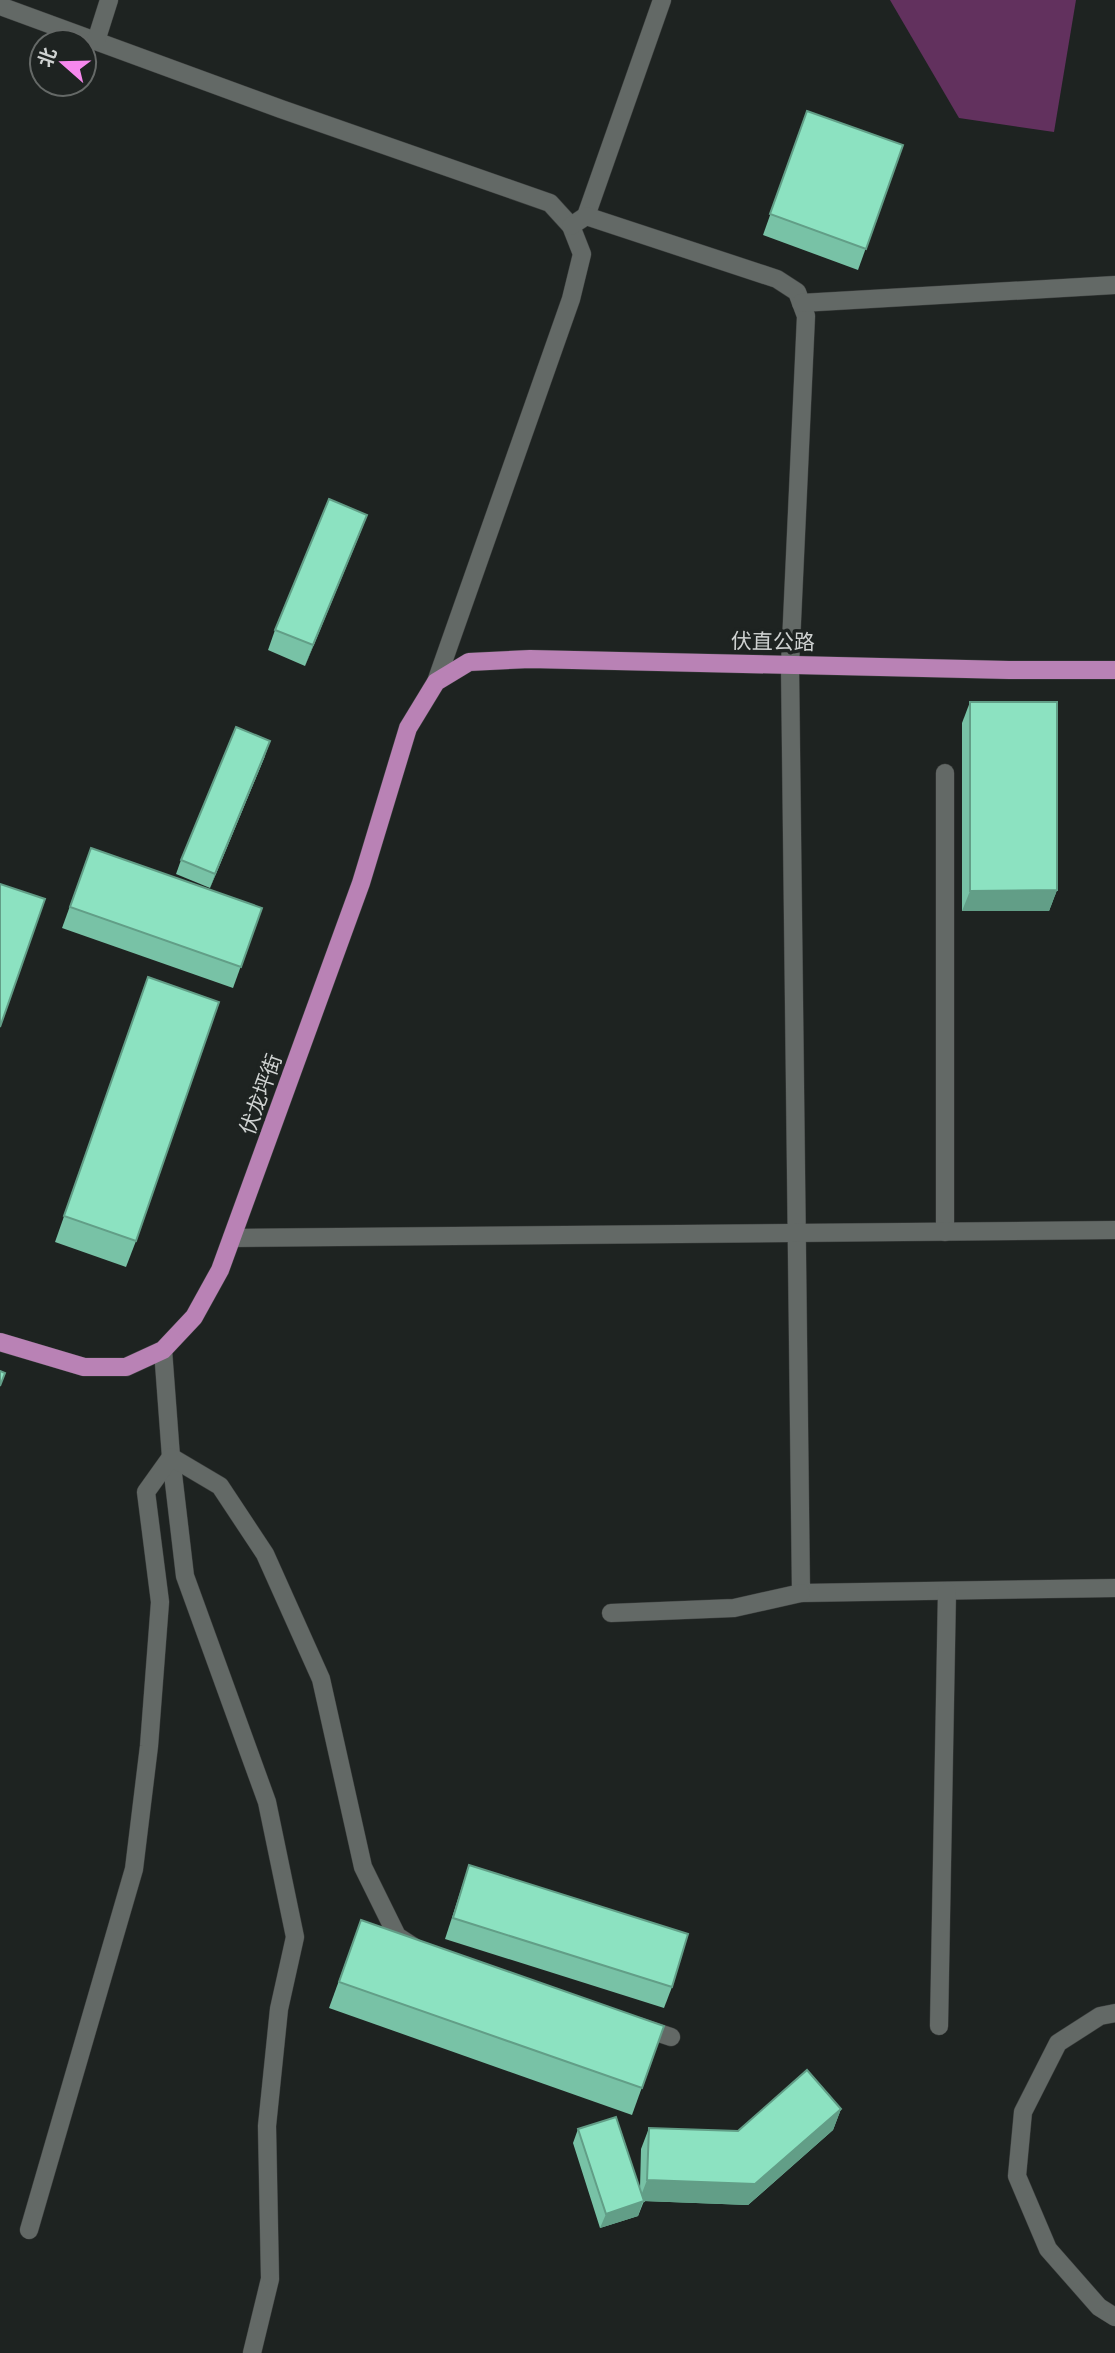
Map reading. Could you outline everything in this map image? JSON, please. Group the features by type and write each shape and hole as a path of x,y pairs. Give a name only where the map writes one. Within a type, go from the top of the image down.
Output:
{"main road":[{"name":"伏直公路","path":"436,682 469,662 530,659 995,670 1115,670"},
{"name":"伏龙坪街","path":"0,1342 84,1367 126,1367 163,1350 194,1317 220,1270 361,883 408,728 436,682"}],"street":[{"path":"98,35 109,0"},
{"path":"436,682 571,299 582,254 579,221 662,0"},
{"path":"0,6 60,28"},
{"path":"98,42 550,202 579,221 777,279 797,292 806,316 790,665 801,1593"},
{"path":"801,303 1115,285"},
{"path":"945,773 945,1232"},
{"path":"232,1238 1115,1230"},
{"path":"163,1350 171,1457 185,1576 267,1802 295,1937 279,2009 267,2126 270,2279 251,2353"},
{"path":"171,1457 220,1486 265,1555 321,1679 363,1867 397,1936 428,1957"},
{"path":"29,2230 134,1870 149,1746 160,1602 146,1492 171,1457"},
{"path":"611,1613 734,1608 801,1593 1115,1588"},
{"path":"939,2026 947,1591"},
{"path":"1115,2012 1100,2016 1058,2043 1023,2112 1017,2176 1048,2249 1099,2307 1115,2317"},
{"path":"620,2020 671,2037"}],"shaded area":[{"path":"890,0 1076,0 1054,132 959,118"}],"building":[{"path":"807,111 903,145 866,249 770,214"},
{"path":"329,499 367,515 313,645 275,630"},
{"path":"970,702 1057,702 1057,890 970,891"},
{"path":"236,727 270,741 215,874 181,860"},
{"path":"91,848 262,908 241,967 70,907"},
{"path":"0,884 45,899 0,1027"},
{"path":"148,977 219,1002 136,1241 64,1216"},
{"path":"0,1371 5,1373 0,1386"},
{"path":"469,1865 688,1934 672,1987 453,1918"},
{"path":"361,1920 664,2026 642,2088 339,1982"},
{"path":"807,2070 841,2109 755,2184 647,2180 649,2128 738,2131"},
{"path":"616,2117 644,2201 606,2214 578,2129"}]}
